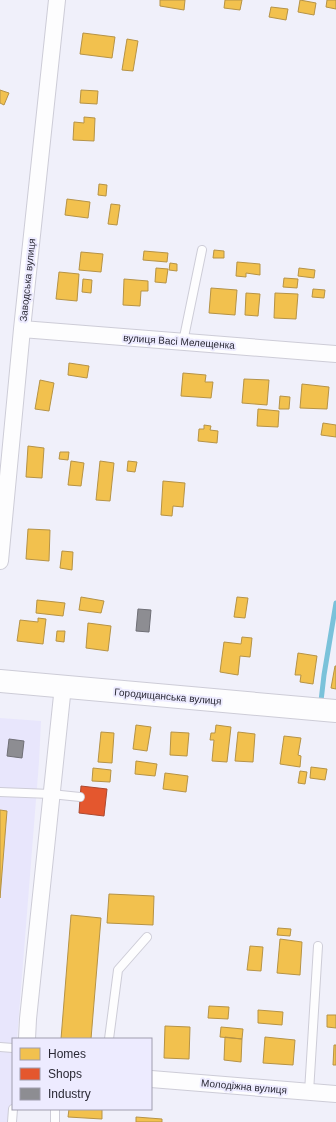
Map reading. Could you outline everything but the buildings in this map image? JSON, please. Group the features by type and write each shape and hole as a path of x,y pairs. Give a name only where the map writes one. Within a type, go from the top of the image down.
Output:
{"street":[{"name":"Заводська вулиця","path":"0,561 22,329 57,0"},
{"name":"вулиця Васі Мелещенка","path":"22,329 336,354"},
{"name":"Городищанська вулиця","path":"0,681 336,711"},
{"path":"27,1038 63,686"},
{"name":"Молодіжна вулиця","path":"152,1079 336,1094"}],"lane":[{"path":"183,342 202,250"},
{"path":"0,792 80,797"},
{"path":"109,1038 118,970 147,937"},
{"path":"309,1092 318,946"},
{"path":"0,1047 12,1048"},
{"path":"12,1122 13,1110"},
{"path":"55,1110 55,1122"}],"shaded area":[{"path":"0,718 41,721 17,1038 12,1038 12,1122 0,1122"}],"waterway":[{"path":"321,701 336,603"}]}
